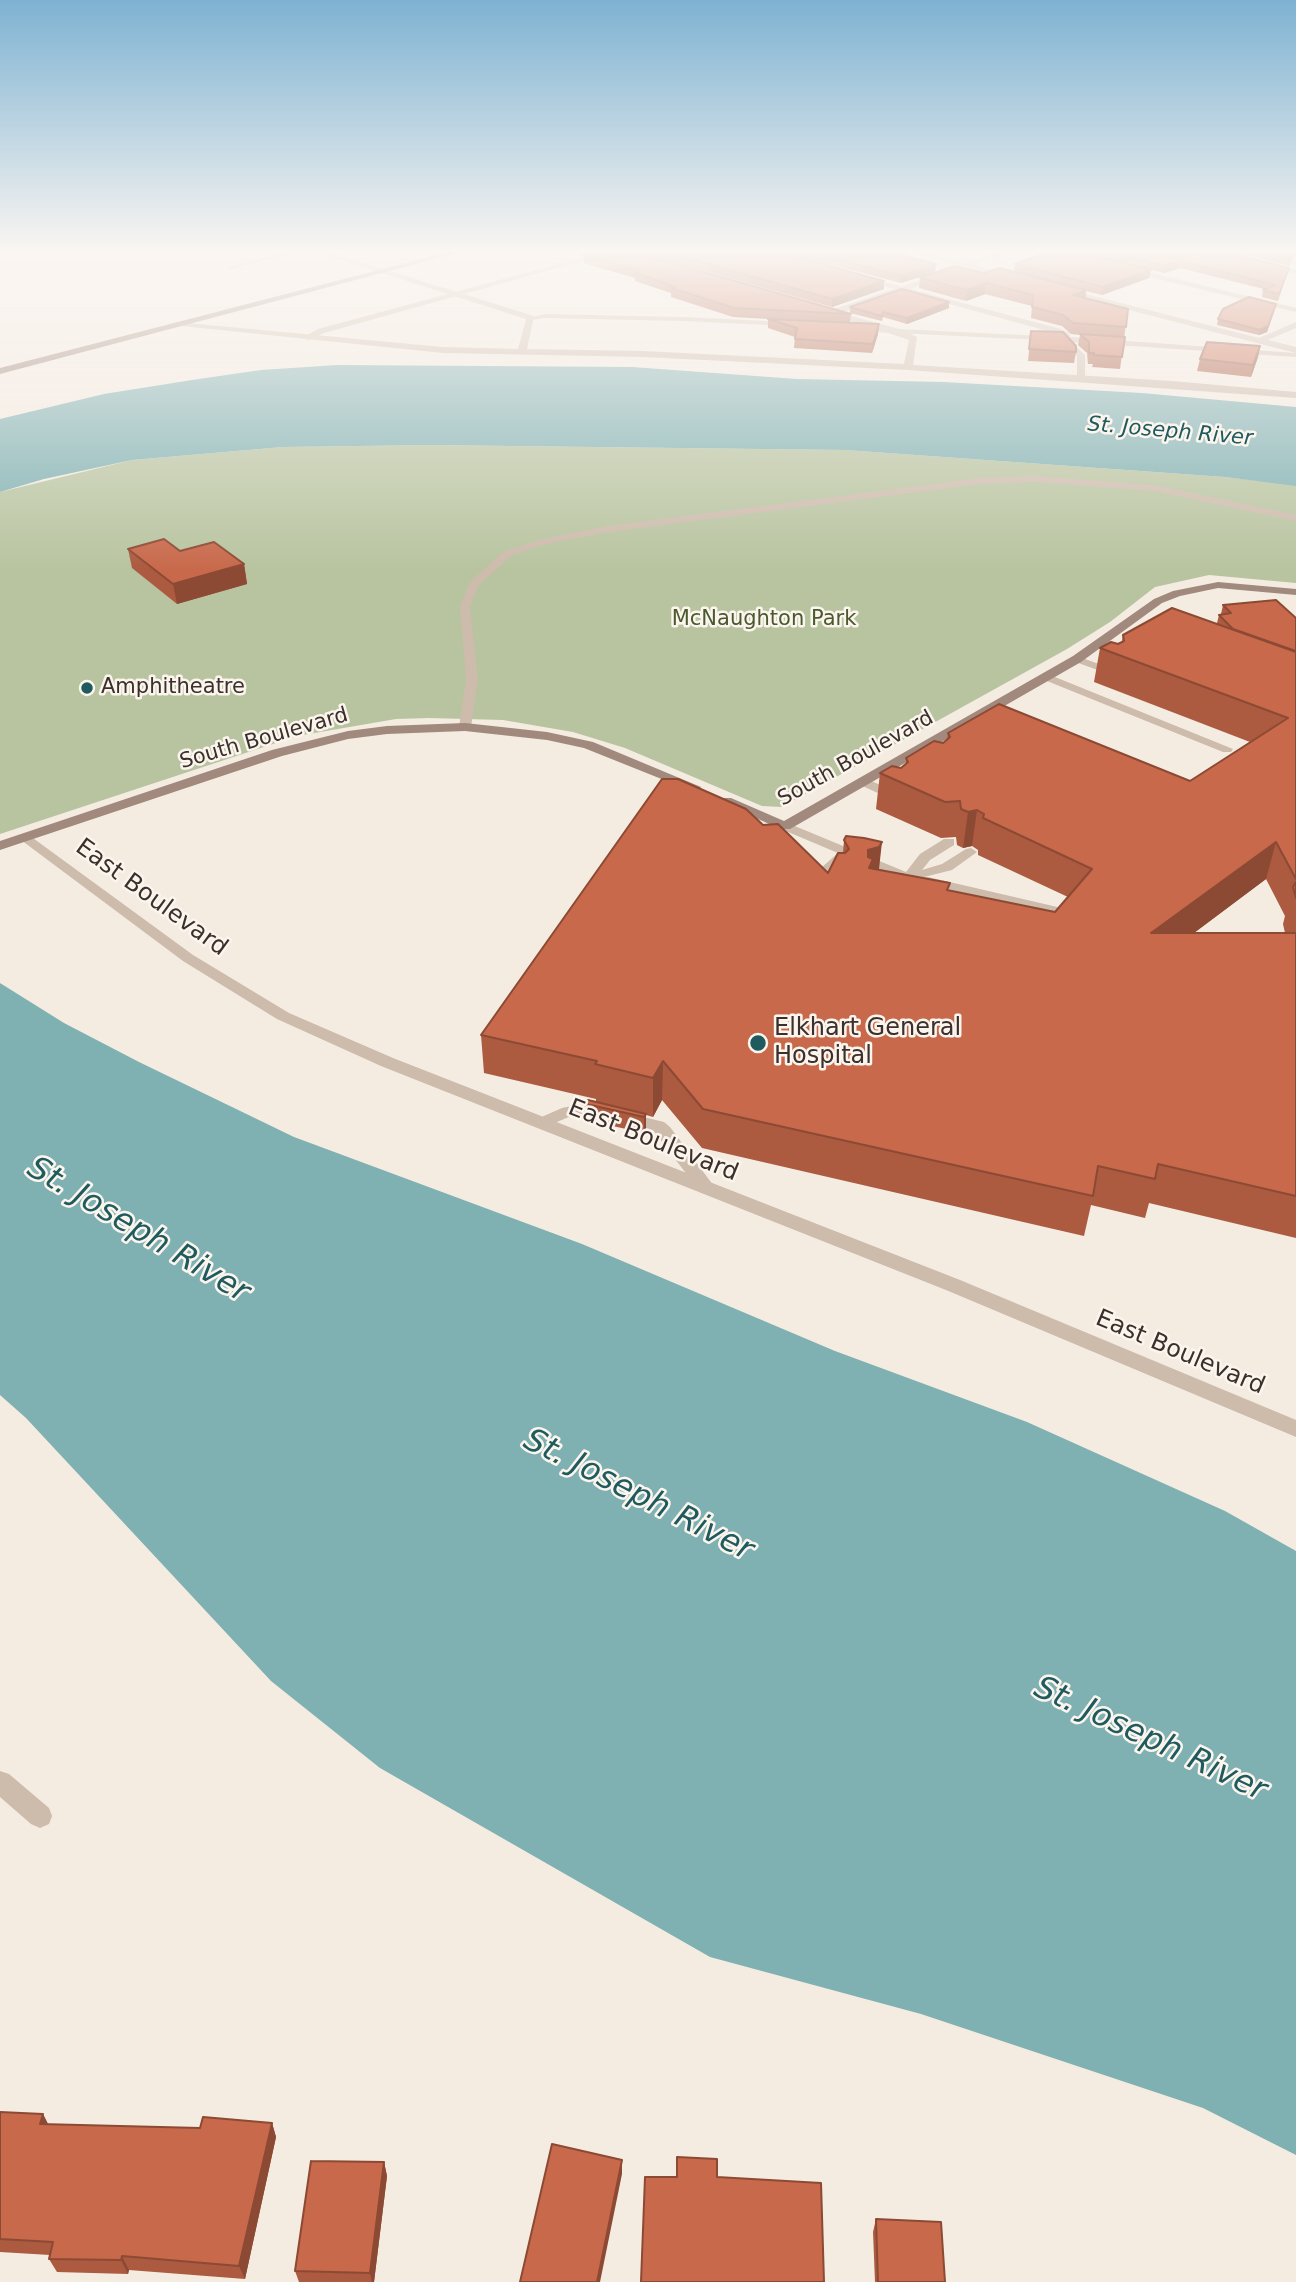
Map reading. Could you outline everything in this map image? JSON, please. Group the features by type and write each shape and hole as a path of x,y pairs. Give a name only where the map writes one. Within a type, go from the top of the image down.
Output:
{"street":[{"path":"0,371 52,357"},
{"path":"714,357 1082,378 1296,395"},
{"path":"908,367 910,357"},
{"name":"South Boulevard","path":"0,846 320,741 387,730 465,727 512,730 588,746 785,826 862,782 910,760 1145,618 1158,601 1195,588 1242,585 1296,592"},
{"name":"East Boulevard","path":"26,837 188,958 283,1016 387,1062 1003,1306 1296,1429"},
{"path":"0,1782 40,1816"}],"lane":[{"path":"1081,357 1082,378"},
{"path":"465,727 472,680 465,607 473,585 507,554 540,543 607,528 980,481 1036,479 1154,488 1296,517"},
{"path":"1077,659 1111,672"},
{"path":"1046,677 1227,749"},
{"path":"862,782 896,797"},
{"path":"785,826 909,877 953,902"},
{"path":"909,877 925,857 950,842"},
{"path":"837,884 830,877 828,868 847,852"},
{"path":"892,887 909,877 947,867 971,852"},
{"path":"909,877 959,886 1066,913 1052,929"},
{"path":"543,1123 566,1112 586,1108 658,1126 678,1145 708,1189"}],"green space":[{"name":"McNaughton Park","path":"431,445 845,450 1225,477 1296,485 1296,583 1209,575 1155,587 1110,622 1067,649 782,807 762,806 625,748 573,732 503,720 396,719 297,736 0,834 0,492 132,460 283,447"}],"water":[{"name":"St. Joseph River","path":"337,365 632,367 797,379 943,382 1142,393 1296,407 1296,486 1225,477 845,450 431,445 283,447 132,460 44,479 0,492 0,419 104,394 261,370"},
{"name":"St. Joseph River","path":"0,983 64,1023 294,1137 582,1244 835,1351 1027,1422 1225,1511 1296,1551 1296,2155 1203,2108 921,2014 710,1957 380,1768 271,1681 26,1418 0,1395"}],"building":[{"path":"1201,357 1256,357 1253,365"},
{"path":"164,539 180,551 214,542 244,564 173,584 128,549"},
{"path":"1276,600 1296,618 1296,651 1233,629 1219,615 1231,613 1223,605"},
{"path":"1172,608 1296,652 1296,879 1276,842 1151,933 1296,933 1296,1196 1158,1164 1155,1179 1098,1166 1093,1196 703,1109 663,1061 653,1078 595,1064 597,1061 481,1035 662,779 678,779 746,809 763,825 778,824 828,873 838,853 845,853 849,849 844,840 846,836 864,838 882,842 879,847 868,850 868,857 873,859 869,868 950,883 947,890 1055,912 1092,869 983,818 984,814 977,810 968,812 961,809 960,801 945,802 880,773 892,766 901,768 908,762 906,758 934,741 943,743 950,737 948,733 999,704 1190,781 1288,718 1100,648 1111,642 1118,644 1124,641 1123,635"},
{"path":"588,1100 646,1114 644,1117 586,1104"},
{"path":"0,2112 43,2114 40,2124 200,2128 203,2117 272,2123 239,2266 122,2256 121,2260 49,2259 53,2242 0,2239"},
{"path":"552,2144 622,2160 597,2282 520,2282"},
{"path":"677,2157 717,2159 717,2177 821,2183 824,2282 641,2282 645,2177 677,2177"},
{"path":"311,2161 384,2162 370,2273 295,2271"},
{"path":"876,2219 941,2222 945,2282 878,2282"}],"place":[{"name":"Amphitheatre","path":"87,688"},
{"name":"Elkhart General Hospital","path":"758,1043"}]}
